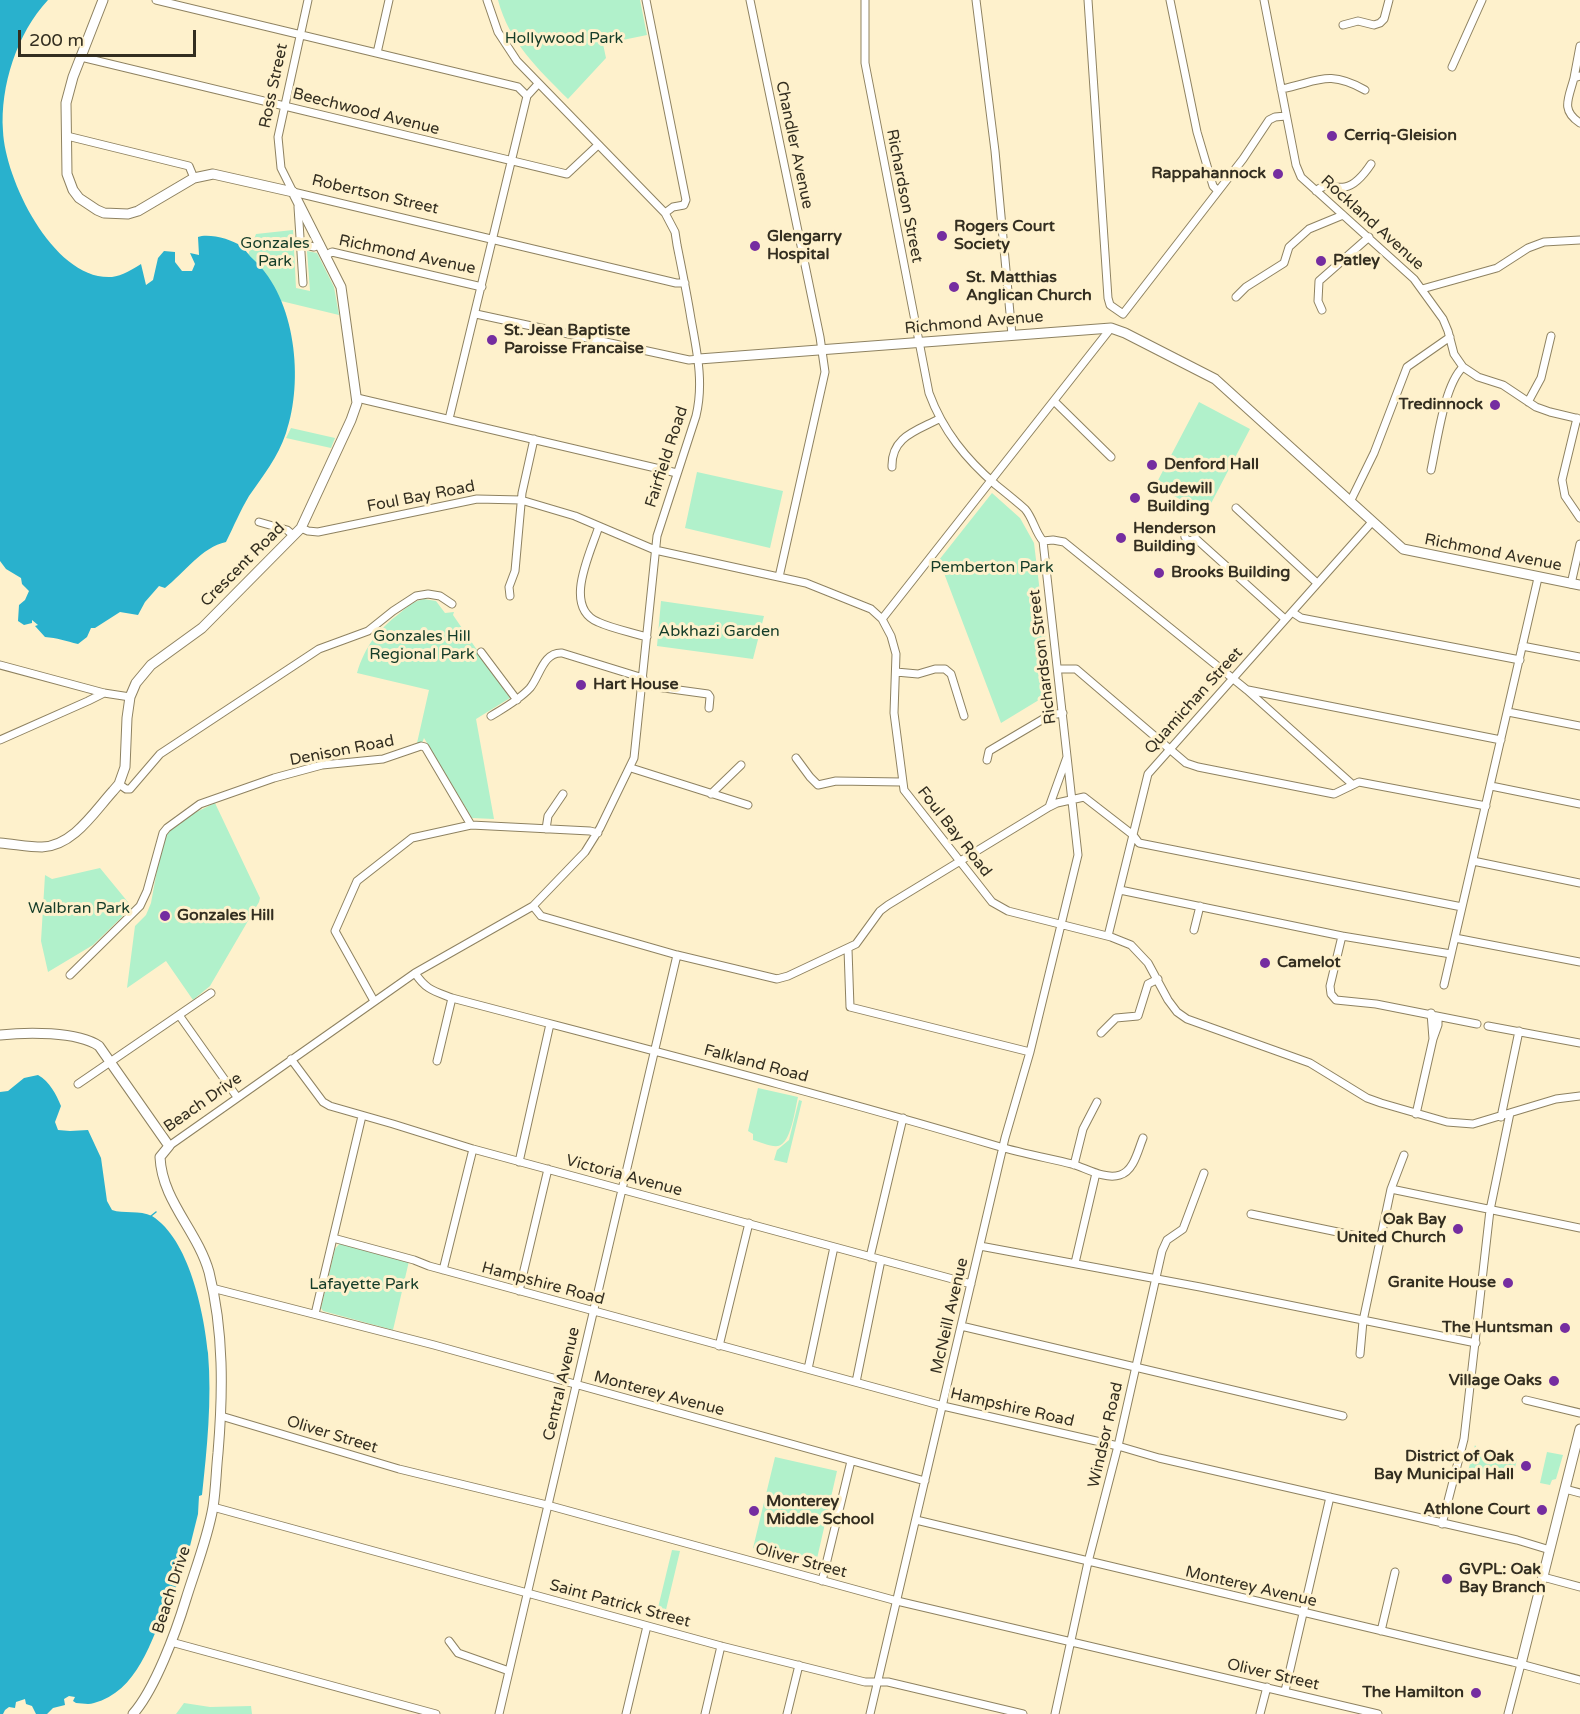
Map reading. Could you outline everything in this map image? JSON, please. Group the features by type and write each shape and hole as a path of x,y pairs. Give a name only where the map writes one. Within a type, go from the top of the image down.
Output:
{"main road":[{"path":"103,0 67,93 66,136 69,182 79,198 97,210 116,214 138,211 194,178"},
{"name":"Robertson Street","path":"194,178 213,174 223,175 293,192"},
{"name":"Ross Street","path":"293,192 298,201"},
{"name":"Crescent Road","path":"130,697 136,682 151,665 202,628 301,528 351,420 357,398 344,300 321,244 298,201"},
{"name":"Richmond Avenue","path":"699,359 1111,328 1215,379 1403,549 1413,553 1576,585"},
{"path":"0,843 43,847 63,842 76,831 118,784 126,758 130,697"},
{"path":"0,1035 34,1032 90,1041 99,1046 169,1146"},
{"name":"Beach Drive","path":"133,1714 146,1695 171,1642 213,1507 221,1416 221,1352 212,1288 200,1248 168,1194 160,1172 160,1157 169,1146"},
{"path":"1521,1664 1580,1429"}],"street":[{"path":"156,0 518,87 527,96"},
{"name":"Ross Street","path":"293,192 281,168 278,148 308,0"},
{"path":"377,53 389,0"},
{"name":"Fairfield Road","path":"487,0 498,32 508,49 538,84 665,213 675,232 699,359 701,382 698,407 659,527 655,550 636,752 631,768 593,840"},
{"path":"646,0 686,200 684,205 673,207 665,213"},
{"name":"Chandler Avenue","path":"750,0 825,372 779,577"},
{"name":"Richardson Street","path":"865,0 865,63 929,393 939,419 961,451 991,481 1027,511 1043,542 1078,855 1062,925"},
{"path":"976,0 995,151 1012,335"},
{"path":"1088,0 1108,298 1110,305 1123,314 1218,191 1269,120 1286,116"},
{"path":"1170,0 1197,132 1213,186 1218,191"},
{"name":"Rockland Avenue","path":"1264,0 1296,165 1301,177 1414,279 1443,319 1454,354 1463,367"},
{"path":"1343,25 1358,21 1374,25 1380,23 1384,19 1389,0"},
{"path":"1452,67 1482,0"},
{"path":"1580,46 1577,77 1567,110 1571,117 1580,123"},
{"name":"Beechwood Avenue","path":"81,57 567,174 598,145"},
{"path":"1281,89 1329,78 1347,80 1365,90"},
{"path":"449,419 527,96 538,84"},
{"path":"66,136 189,166 194,178"},
{"path":"1316,191 1324,185 1346,187 1352,184 1371,164"},
{"name":"Robertson Street","path":"293,192 676,283 684,283"},
{"name":"Ross Street","path":"298,201 303,283"},
{"path":"1236,297 1246,287 1284,263 1289,248 1309,228 1343,215"},
{"path":"1322,310 1318,301 1319,281 1369,237"},
{"path":"1422,289 1497,268 1528,248 1544,242 1580,240"},
{"name":"Richmond Avenue","path":"301,244 314,247 321,244"},
{"name":"Richmond Avenue","path":"326,255 332,252 482,287"},
{"name":"Richmond Avenue","path":"476,314 689,360 699,359"},
{"path":"882,619 1111,328"},
{"path":"1528,402 1541,378 1551,336"},
{"path":"1350,501 1374,453 1407,367 1450,337"},
{"path":"1431,470 1445,402 1456,373 1463,367 1478,377 1503,385 1528,402 1550,412 1578,418 1562,488 1580,518"},
{"path":"357,398 677,473"},
{"path":"1054,400 1112,458"},
{"path":"892,467 891,454 897,444 939,419"},
{"path":"510,596 509,586 515,571 521,500 534,439"},
{"name":"Foul Bay Road","path":"301,528 318,532 477,499 521,500 575,516 655,550 820,587 854,601 871,609 882,619 891,636 896,654 894,713 901,782 904,790 992,902 1000,907 1127,942 1145,959 1168,1000 1186,1019 1298,1057 1367,1098 1447,1122 1473,1124 1556,1099 1580,1096"},
{"path":"1236,508 1317,583"},
{"path":"260,522 288,530 293,535"},
{"name":"Quamichan Street","path":"1108,936 1148,774 1372,522"},
{"path":"599,526 579,590 580,603 587,615 597,622 647,637"},
{"path":"1195,538 1285,619"},
{"path":"1043,542 1053,540 1064,542 1246,690 1352,784"},
{"path":"1576,585 1580,544"},
{"path":"1444,985 1538,578"},
{"path":"118,784 130,789 160,754 319,649 368,631 416,596 434,595 452,604"},
{"path":"1292,612 1301,618 1520,660"},
{"path":"1522,646 1580,657"},
{"path":"481,651 517,700"},
{"path":"491,716 517,700 530,688 548,657 555,652 562,652 643,682 708,694 709,708"},
{"path":"0,665 104,693 130,697"},
{"path":"896,672 918,674 935,669 945,669 951,674 964,716"},
{"path":"1058,669 1076,669 1186,762 1197,767 1334,794 1352,784 1365,782 1486,806"},
{"path":"1246,690 1501,740"},
{"path":"0,740 104,693"},
{"path":"1508,712 1580,726"},
{"path":"987,760 989,751 1050,716 1063,713"},
{"name":"Denison Road","path":"70,975 140,906 167,828 206,801 257,786 274,778 322,765 382,759 421,746 430,752 471,825"},
{"path":"1049,807 1068,754"},
{"path":"796,758 818,785 836,781 901,782"},
{"path":"711,794 741,765"},
{"path":"631,768 748,805"},
{"path":"1491,786 1580,804"},
{"path":"546,829 548,816 563,794"},
{"path":"533,906 541,916 677,955 769,979 788,976 856,944 880,911 888,905 1049,807 1084,797 1133,835 1139,843 1462,907"},
{"path":"374,1001 335,931 357,881 412,838 471,825 598,833"},
{"name":"Beach Drive","path":"169,1146 415,973 533,906 570,869 593,840"},
{"path":"1473,861 1580,883"},
{"path":"1120,890 1342,936 1451,954"},
{"path":"1194,930 1200,906"},
{"name":"McNeill Avenue","path":"870,1714 1002,1148 1030,1052 1062,925"},
{"path":"1342,936 1330,986 1331,994 1336,1000 1431,1013 1441,1018 1477,1024"},
{"path":"1455,938 1580,962"},
{"path":"848,949 850,1007 1030,1052"},
{"name":"Central Avenue","path":"499,1714 677,955"},
{"name":"Falkland Road","path":"415,973 429,990 452,998 903,1118 1096,1173"},
{"path":"1101,1033 1113,1020 1138,1016 1148,984 1158,979"},
{"path":"78,1084 211,993"},
{"path":"437,1061 452,998"},
{"path":"1416,1114 1432,1039 1431,1013"},
{"path":"178,1015 237,1097"},
{"path":"519,1162 550,1024"},
{"path":"1488,1026 1580,1043"},
{"path":"1501,1117 1519,1031"},
{"name":"Victoria Avenue","path":"291,1059 323,1102 330,1106 519,1162 971,1284"},
{"path":"1074,1165 1083,1129 1097,1102"},
{"path":"1442,1524 1464,1439 1491,1210 1510,1113"},
{"path":"315,1314 362,1116"},
{"path":"870,1257 903,1118"},
{"path":"1075,1263 1096,1173 1110,1176 1121,1175 1132,1166 1143,1138"},
{"path":"443,1270 473,1149"},
{"path":"1360,1354 1364,1321 1391,1189 1404,1155"},
{"path":"519,1291 548,1169"},
{"name":"Windsor Road","path":"1055,1714 1088,1562 1118,1446 1156,1279 1167,1240 1184,1229 1204,1173"},
{"path":"1391,1189 1580,1228"},
{"path":"1251,1214 1381,1241"},
{"path":"719,1346 749,1224"},
{"name":"Hampshire Road","path":"333,1238 593,1312 943,1406 1550,1550"},
{"path":"980,1246 1476,1343"},
{"path":"808,1369 834,1247"},
{"path":"856,1382 881,1260"},
{"name":"Monterey Avenue","path":"212,1288 315,1314 925,1481"},
{"path":"961,1326 1343,1416"},
{"path":"1526,1400 1580,1413"},
{"name":"Oliver Street","path":"221,1416 399,1469 548,1505 897,1601 1378,1714"},
{"path":"822,1581 851,1461"},
{"path":"1565,1489 1580,1493"},
{"path":"1285,1691 1330,1497"},
{"name":"Saint Patrick Street","path":"213,1507 721,1646 865,1682 888,1682 1023,1714"},
{"name":"Monterey Avenue","path":"916,1520 1580,1680"},
{"path":"1381,1631 1395,1572"},
{"path":"1543,1577 1580,1587"},
{"path":"626,1714 647,1626"},
{"path":"449,1641 458,1653 509,1671"},
{"path":"171,1642 436,1714"},
{"path":"705,1714 721,1646"},
{"path":"1508,1714 1521,1664"},
{"path":"787,1714 799,1665"},
{"path":"1260,1714 1267,1687"}],"green space":[{"name":"Hollywood Park","path":"498,0 640,0 647,35 603,44 606,58 568,99 536,66 517,42 509,29"},
{"name":"Gonzales Park","path":"293,230 296,288 310,291 307,251 317,253 334,287 339,315 281,301 265,272 248,255 256,234"},
{"path":"1199,402 1250,429 1206,513 1155,486"},
{"path":"291,428 335,438 331,448 286,438"},
{"path":"697,472 783,491 770,548 685,528"},
{"name":"Pemberton Park","path":"992,493 1020,518 1034,543 1052,692 1001,723 939,560"},
{"name":"Gonzales Hill Regional Park","path":"424,599 436,601 445,613 454,612 453,615 510,698 476,719 494,819 472,818 424,738 422,743 417,743 429,690 357,673 368,647 379,632 408,606"},
{"name":"Abkhazi Garden","path":"661,601 764,616 753,659 657,646"},
{"name":"Walbran Park","path":"215,803 260,898 259,902 210,986 193,1000 166,961 127,988 135,926 146,915 151,903 165,836 180,820"},
{"name":"Walbran Park","path":"100,868 132,907 93,945 48,972 41,941 45,875 52,879"},
{"path":"758,1088 798,1097 789,1133 778,1146 753,1140 753,1134 748,1131"},
{"path":"799,1100 802,1101 787,1163 774,1160 777,1150 789,1140"},
{"name":"Lafayette Park","path":"341,1242 409,1261 393,1330 323,1311 321,1308 335,1249"},
{"path":"1475,1445 1478,1450 1517,1459 1512,1481 1468,1471"},
{"path":"1547,1452 1563,1455 1556,1479 1552,1480 1550,1485 1540,1483"},
{"path":"775,1457 837,1471 816,1563 753,1548"},
{"path":"672,1550 680,1551 665,1614 657,1612"},
{"path":"184,1703 210,1707 251,1706 252,1714 176,1714"}],"water":[{"path":"0,0 48,0 27,28 13,61 4,96 3,131 6,152 23,200 36,224 53,245 71,263 91,274 112,277 141,264 146,285 153,280 158,258 164,251 175,252 175,262 182,271 192,271 195,264 190,253 199,255 198,237 214,236 237,243 268,276 279,296 293,342 295,366 292,412 283,442 246,502 226,542 201,555 165,588 159,586 145,602 138,615 120,612 95,628 91,628 87,637 78,644 45,637 32,620 32,623 24,625 18,621 19,605 25,600 29,591 22,584 21,578 6,569 0,561"},
{"path":"38,1075 55,1093 61,1106 55,1122 58,1130 88,1130 101,1158 107,1201 112,1210 152,1216 176,1241 185,1259 198,1298 206,1336 209,1371 208,1424 202,1495 199,1496 198,1514 190,1546 172,1599 167,1603 149,1648 132,1676 109,1697 94,1703 76,1703 73,1701 75,1697 69,1696 64,1699 65,1705 53,1708 47,1714 36,1714 32,1706 26,1704 25,1699 16,1702 15,1708 9,1707 3,1714 0,1714 0,1092 8,1091 24,1078"}],"waterway":[{"path":"151,1216 156,1212"}],"place":[{"name":"Cerriq-Gleision","path":"1332,136"},
{"name":"Rappahannock","path":"1278,174"},
{"name":"Rogers Court Society","path":"942,236"},
{"name":"Glengarry Hospital","path":"755,246"},
{"name":"Patley","path":"1321,261"},
{"name":"St. Matthias Anglican Church","path":"954,287"},
{"name":"St. Jean Baptiste Paroisse Francaise","path":"492,340"},
{"name":"Tredinnock","path":"1495,405"},
{"name":"Denford Hall","path":"1152,465"},
{"name":"Gudewill Building","path":"1135,498"},
{"name":"Henderson Building","path":"1121,538"},
{"name":"Brooks Building","path":"1159,573"},
{"name":"Hart House","path":"581,685"},
{"name":"Gonzales Hill","path":"165,916"},
{"name":"Camelot","path":"1265,963"},
{"name":"Oak Bay United Church","path":"1458,1229"},
{"name":"Granite House","path":"1508,1283"},
{"name":"The Huntsman","path":"1565,1328"},
{"name":"Village Oaks","path":"1554,1381"},
{"name":"District of Oak Bay Municipal Hall","path":"1526,1466"},
{"name":"Athlone Court","path":"1542,1510"},
{"name":"Monterey Middle School","path":"754,1511"},
{"name":"GVPL: Oak Bay Branch","path":"1447,1579"},
{"name":"The Hamilton","path":"1476,1693"}]}
